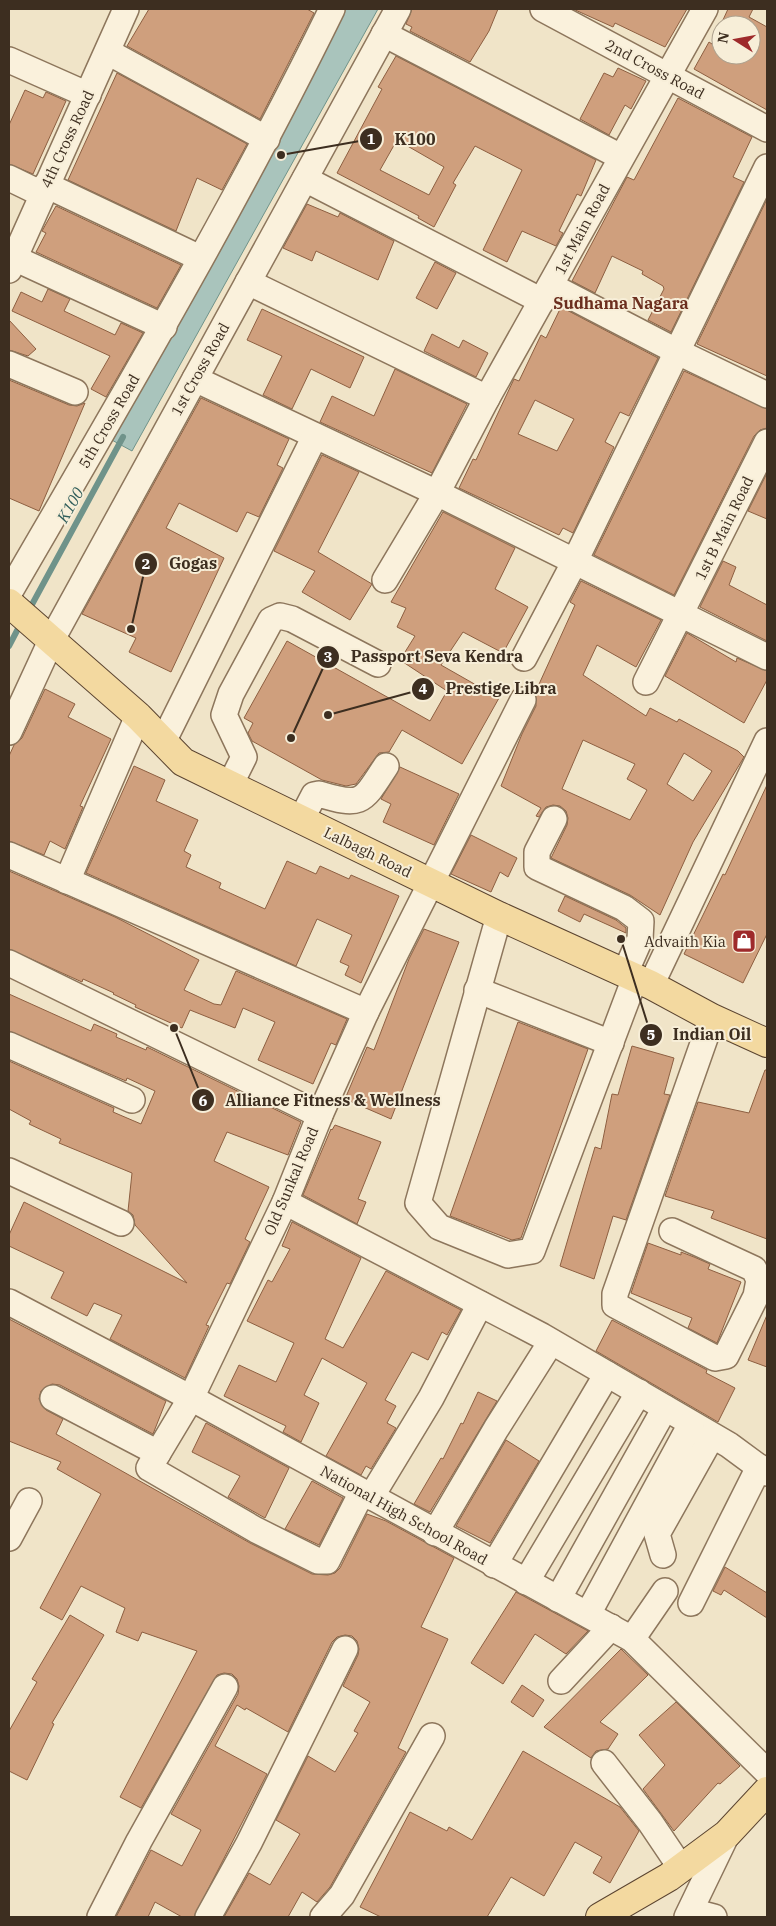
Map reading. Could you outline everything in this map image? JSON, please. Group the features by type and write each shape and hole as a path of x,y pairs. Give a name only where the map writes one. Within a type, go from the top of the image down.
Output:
{"main road":[{"name":"Lalbagh Road","path":"9,603 42,634 138,716 183,762 499,916 637,978 712,1018 767,1043"},
{"path":"600,1917 680,1868 727,1834 762,1803"}],"street":[{"path":"9,178 44,189 200,258 267,139 332,9"},
{"name":"1st Cross Road","path":"9,732 42,634 195,379 398,9"},
{"name":"2nd Cross Road","path":"543,9 767,129"},
{"name":"1st Main Road","path":"385,580 437,493 487,398 705,9"},
{"name":"4th Cross Road","path":"11,264 108,52 122,10"},
{"path":"384,34 621,157"},
{"path":"108,52 267,139"},
{"path":"9,60 88,94"},
{"path":"524,658 574,563 767,167"},
{"path":"305,179 547,294 767,394"},
{"name":"5th Cross Road","path":"9,593 164,328 200,258"},
{"path":"11,264 164,328"},
{"path":"248,282 487,398"},
{"path":"9,364 75,392"},
{"path":"195,379 437,493 574,563 767,657"},
{"path":"163,742 315,436"},
{"name":"1st B Main Road","path":"646,682 767,442"},
{"path":"230,785 244,756 224,715 231,694 271,620 280,616 292,619 378,664"},
{"name":"Old Sunkal Road","path":"158,1453 191,1398 284,1202 366,1012 523,700"},
{"path":"67,881 138,716"},
{"path":"499,916 476,990 418,1203 439,1227 508,1255 532,1251 637,978 766,745"},
{"path":"301,820 314,795 319,794 348,802 367,795 386,766"},
{"path":"554,819 538,852 537,866 624,908 641,921 637,978"},
{"path":"9,856 366,1012"},
{"path":"9,963 320,1115"},
{"path":"476,990 611,1043"},
{"path":"672,1232 754,1269 759,1280 756,1296 726,1356 715,1358 615,1305 615,1294 712,1018"},
{"path":"9,1045 132,1100"},
{"path":"9,1171 121,1223"},
{"path":"284,1202 551,1342 711,1435 763,1470 691,1603"},
{"name":"National High School Road","path":"9,1302 191,1398 494,1565 622,1633 767,1772"},
{"path":"53,1398 158,1453 149,1468 256,1530 318,1561 327,1561 366,1495 431,1398 480,1304"},
{"path":"435,1532 496,1429 551,1342"},
{"path":"494,1565 607,1374"},
{"path":"526,1582 639,1392"},
{"path":"558,1599 665,1408"},
{"path":"588,1614 711,1435"},
{"path":"9,1538 30,1501"},
{"path":"561,1681 622,1633 665,1590"},
{"path":"208,1917 249,1843 346,1649"},
{"path":"100,1917 139,1841 225,1686"},
{"path":"336,1913 342,1895 432,1736"},
{"path":"604,1763 650,1822 680,1868"},
{"path":"698,1915 727,1834"}],"water":[{"path":"342,9 378,9 132,451 110,439"}],"building":[{"path":"149,9 307,9 314,13 260,119 127,46"},
{"path":"412,9 498,9 489,31 470,62 410,31 412,27 406,24"},
{"path":"573,9 687,9 665,47 615,23 613,27"},
{"path":"728,9 753,9 750,15 725,15"},
{"path":"761,24 767,27 767,110 694,69 709,42 711,43 711,65 761,65"},
{"path":"396,56 596,160 581,196 577,194 559,231 563,233 556,246 522,231 507,262 483,250 522,170 475,146 453,183 456,185 434,227 418,218 419,216 337,173 382,89 378,87","holes":["397,140 444,167 429,195 380,170"]},
{"path":"618,68 646,81 631,109 625,105 609,135 580,119 604,73 613,77"},
{"path":"117,73 247,144 222,190 197,178 176,231 68,180"},
{"path":"25,90 43,98 46,92 66,101 33,174 9,164 9,125"},
{"path":"678,98 752,137 733,177 744,182 671,332 648,320 664,289 663,286 642,274 643,271 612,256 595,293 572,281 627,177 634,180"},
{"path":"767,199 767,376 697,344"},
{"path":"307,204 338,217 340,213 394,241 378,280 316,251 312,261 283,248"},
{"path":"56,206 181,265 157,308 36,252 46,233 42,231"},
{"path":"435,262 456,273 437,309 416,298"},
{"path":"48,289 70,299 64,311 115,335 121,323 143,333 106,397 91,389 110,356 12,311 21,292 42,302"},
{"path":"561,307 658,358 629,416 620,412 605,442 614,447 573,533 563,528 559,535 459,488 473,459 476,460 514,379 519,381 541,335 546,338","holes":["535,400 574,419 557,451 518,434"]},
{"path":"262,309 364,357 350,388 311,369 292,409 263,395 282,356 247,340"},
{"path":"9,320 36,349 28,356 9,350"},
{"path":"432,334 459,348 463,340 488,353 476,377 424,351"},
{"path":"395,369 467,404 432,473 320,422 332,396 374,416"},
{"path":"684,371 767,409 767,428 760,430 754,436 674,595 594,555"},
{"path":"9,380 69,405 77,406 85,403 39,511 9,498"},
{"path":"201,398 289,439 277,465 283,468 259,517 247,512 237,532 179,503 166,528 224,558 171,672 129,652 136,638 82,614"},
{"path":"322,455 359,472 318,552 372,584 350,620 302,592 315,571 274,551"},
{"path":"767,473 767,519 748,511"},
{"path":"443,512 515,548 495,589 528,607 503,653 463,632 441,665 499,698 462,764 402,730 389,752 379,753 356,784 346,786 322,780 252,741 248,733 253,723 244,718 287,641 430,721 447,691 400,660 415,636 397,627 406,608 391,602"},
{"path":"723,561 736,567 729,585 767,605 767,641 700,607"},
{"path":"581,581 661,620 636,667 597,645 583,675 646,716 650,708 677,722 679,719 738,751 744,757 693,842 660,915 630,895 551,858 567,825 566,811 560,806 553,805 546,807 539,817 536,816 541,808 501,786 522,734 536,706 535,693 575,605 570,602","holes":["583,740 635,764 627,779 647,790 630,820 562,789","684,753 712,771 693,801 667,784"]},
{"path":"687,633 736,662 737,658 767,671 767,680 744,723 665,676"},
{"path":"45,689 75,704 68,717 111,739 80,806 83,807 65,849 50,841 44,855 9,841 9,756 14,745 22,738"},
{"path":"134,766 165,780 156,801 198,820 184,851 191,855 186,867 221,883 219,888 265,909 287,861 316,874 320,866 349,879 351,875 399,896 361,983 345,975 349,966 340,962 352,935 317,919 296,966 86,873"},
{"path":"400,767 459,794 434,845 383,822 391,804 381,799"},
{"path":"767,785 767,934 743,983 684,954 723,874 725,875"},
{"path":"471,835 517,858 508,877 500,872 491,892 451,874"},
{"path":"9,871 115,917 199,960 184,990 214,1004 221,1005 236,971 347,1019 336,1045 331,1043 313,1084 258,1060 275,1022 243,1008 235,1028 190,1010 182,1028 135,1007 136,1005 114,993 83,979 82,982 9,949"},
{"path":"565,896 616,920 626,928 626,933 584,914 580,922 558,911"},
{"path":"424,929 459,942 391,1119 345,1099 367,1047 374,1050 409,959"},
{"path":"9,994 91,1031 94,1024 117,1034 116,1037 146,1050 147,1047 301,1122 288,1155 227,1132 214,1161 269,1187 245,1239 250,1242 230,1284 227,1283 206,1325 209,1326 185,1378 110,1339 122,1315 94,1303 87,1316 51,1298 64,1272 9,1246 9,1235 24,1202 187,1283 135,1225 133,1215 128,1211 132,1173 59,1143 61,1139 29,1124 31,1121 9,1109 9,1061 114,1108 113,1112 141,1124 155,1091 127,1078 126,1081 9,1031"},
{"path":"518,1022 588,1049 521,1238 512,1240 450,1216"},
{"path":"632,1046 674,1058 664,1094 670,1095 626,1220 613,1216 594,1279 560,1266 595,1147 601,1149 612,1094 618,1095"},
{"path":"765,1070 767,1070 767,1239 711,1218 714,1211 665,1196 698,1102 749,1113"},
{"path":"335,1125 381,1142 358,1199 366,1202 357,1224 303,1195 331,1129"},
{"path":"292,1222 361,1258 325,1339 343,1348 386,1271 461,1310 447,1335 442,1332 428,1360 412,1352 385,1400 396,1406 387,1423 396,1428 371,1469 366,1466 361,1475 326,1456 367,1383 322,1358 304,1395 319,1403 301,1442 283,1432 286,1426 224,1396 239,1365 276,1382 294,1343 247,1321 268,1280 272,1282 290,1249 282,1246"},
{"path":"648,1243 681,1255 681,1252 694,1257 710,1264 708,1269 741,1282 717,1343 688,1328 692,1318 631,1293"},
{"path":"767,1315 767,1367 748,1360"},
{"path":"9,1319 166,1401 153,1434 60,1385 52,1384 41,1391 39,1399 46,1410 63,1419 56,1434 250,1543 312,1574 328,1575 335,1573 340,1568 367,1514 386,1521 454,1558 421,1627 448,1639 398,1748 406,1752 330,1887 317,1902 302,1892 288,1917 224,1917 249,1873 270,1885 300,1834 276,1820 308,1756 335,1772 358,1733 354,1731 370,1702 343,1686 358,1655 357,1641 352,1636 345,1635 337,1637 332,1642 288,1732 246,1708 245,1710 237,1705 215,1746 267,1774 194,1917 182,1917 155,1902 148,1917 116,1917 151,1850 182,1866 201,1830 171,1814 238,1694 239,1686 237,1679 232,1674 224,1673 217,1675 141,1808 120,1797 197,1651 142,1632 138,1641 116,1632 125,1608 81,1586 62,1620 40,1608 101,1494 57,1469 61,1462 9,1441"},
{"path":"612,1320 707,1370 706,1373 735,1388 718,1422 596,1351"},
{"path":"478,1392 497,1401 430,1512 414,1504 441,1458 443,1459 461,1423 463,1424"},
{"path":"206,1423 289,1468 265,1518 228,1497 240,1476 192,1452"},
{"path":"506,1440 539,1461 490,1543 456,1526"},
{"path":"312,1481 343,1498 319,1545 285,1529"},
{"path":"725,1567 767,1593 767,1618 724,1590 721,1595 713,1591"},
{"path":"516,1592 588,1631 566,1654 535,1634 503,1684 471,1663"},
{"path":"70,1615 104,1635 52,1723 54,1724 27,1780 9,1771 9,1731 37,1682 32,1679"},
{"path":"621,1649 648,1675 600,1722 618,1734 608,1749 596,1751 591,1758 544,1727"},
{"path":"522,1685 544,1700 533,1717 511,1702"},
{"path":"676,1702 740,1766 720,1784 718,1783 674,1831 643,1789 665,1765 639,1735"},
{"path":"523,1751 620,1807 639,1831 610,1883 593,1873 602,1857 575,1842 544,1896 511,1877 487,1917 381,1917 360,1907 410,1812 447,1831 449,1827 472,1840"}],"waterway":[{"name":"K100","path":"29,610 123,437"},
{"name":"K100","path":"9,646 21,623"}],"place":[{"name":"K100","path":"281,155"},
{"name":"Gogas","path":"131,629"},
{"name":"Prestige Libra","path":"328,715"},
{"name":"Passport Seva Kendra","path":"291,738"},
{"name":"Indian Oil","path":"621,939"},
{"name":"Advaith Kia","path":"744,941"},
{"name":"Alliance Fitness & Wellness","path":"174,1028"}],"district":[{"name":"Sudhama Nagara","path":"621,303"}]}
